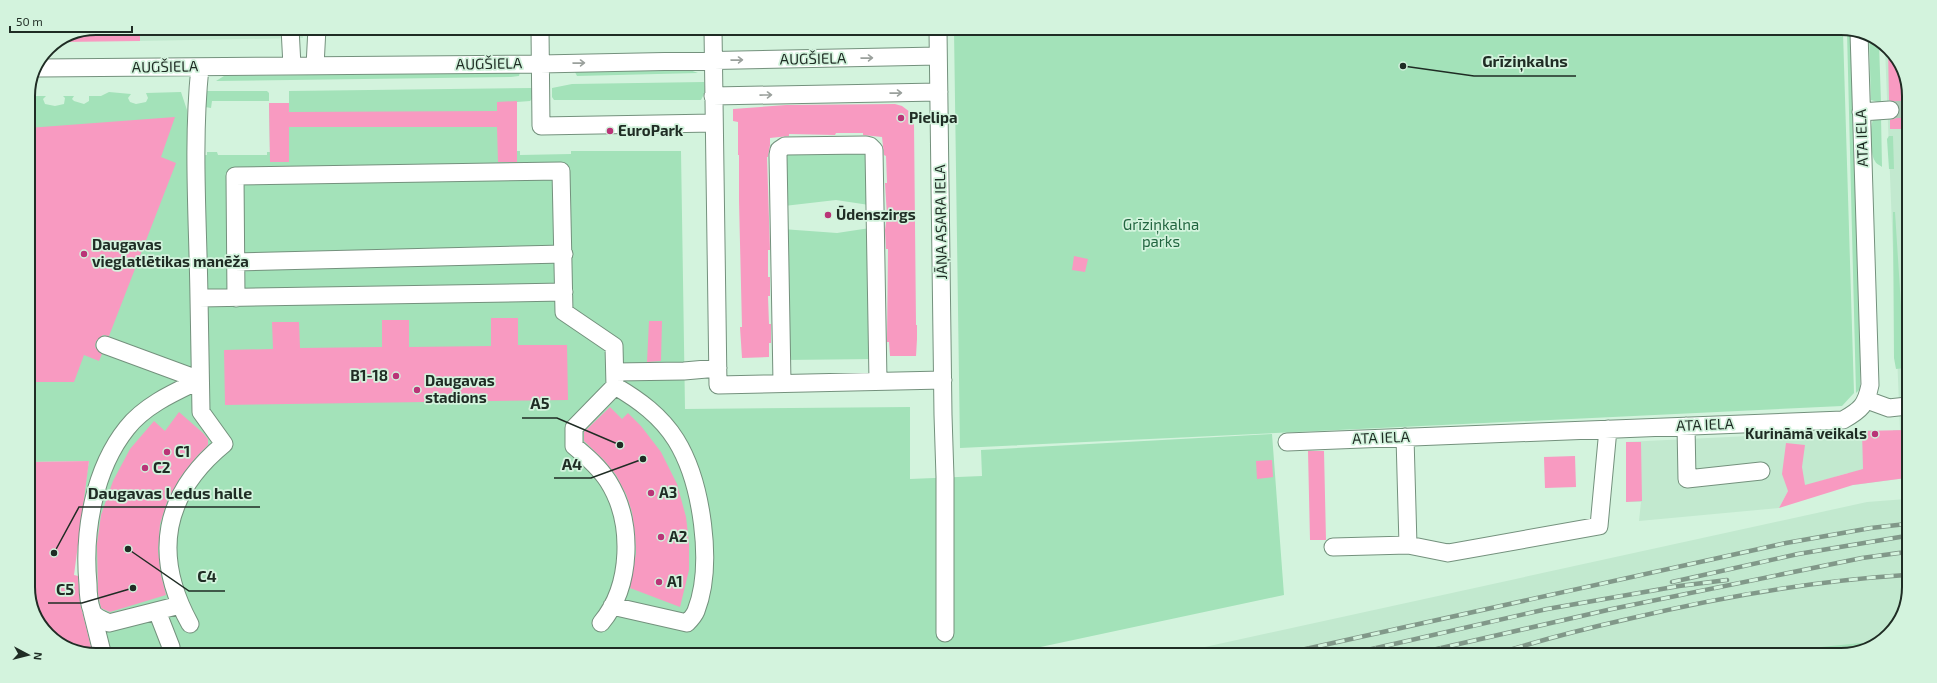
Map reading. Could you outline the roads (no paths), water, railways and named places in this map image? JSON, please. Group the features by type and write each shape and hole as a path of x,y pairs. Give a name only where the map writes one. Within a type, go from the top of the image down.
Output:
{"street":[{"path":"290,35 292,66"},
{"path":"315,66 317,35"},
{"path":"540,35 541,126 714,123"},
{"path":"713,35 718,384 942,380"},
{"name":"JĀŅA ASARA IELA","path":"938,35 942,380 945,494 945,633"},
{"name":"ATA IELA","path":"1286,442 1843,420 1858,412 1867,400 1869,372 1859,38"},
{"name":"AUGŠIELA","path":"42,68 540,64 938,56"},
{"path":"190,624 180,605 170,577 168,547 170,525 176,504 196,470 224,444 201,412 197,160 200,67"},
{"path":"713,96 939,92"},
{"path":"1862,112 1890,110"},
{"path":"782,383 778,155 779,150 785,146 866,145 870,146 874,150 878,381"},
{"path":"236,298 235,176 561,171 564,254 564,312 614,346 615,379 574,428 574,446 598,468 616,497 623,521 626,540 626,559 622,584 612,606 601,623"},
{"path":"236,262 564,254"},
{"path":"199,298 564,292"},
{"path":"105,345 200,380"},
{"path":"615,379 718,368"},
{"path":"612,606 686,623 696,613 701,594 704,559 700,504 689,464 676,439 651,410 615,379"},
{"path":"101,648 92,612 87,574 88,533 96,496 111,453 127,427 147,409 179,390 200,380"},
{"path":"1867,400 1889,408 1902,407"},
{"path":"1686,426 1687,479 1761,471"},
{"path":"1333,547 1408,545 1448,553 1600,526 1608,429"},
{"path":"1405,437 1408,545"},
{"path":"92,612 100,619 109,623 180,605"},
{"path":"157,611 170,648"}],"tunnel":[{"path":"1890,110 1902,109"}],"railway":[{"path":"1310,648 1786,543 1871,528 1902,524"},
{"path":"1672,582 1798,554 1902,537"},
{"path":"1441,648 1612,609 1862,558 1902,553"},
{"path":"1517,648 1595,627 1732,597 1836,581 1902,575"},
{"path":"1376,648 1547,609 1679,586 1727,580"}],"place":[{"name":"Grīziņkalns","path":"1403,66"},
{"name":"Pielipa","path":"901,118"},
{"name":"EuroPark","path":"610,131"},
{"name":"Ūdenszirgs","path":"828,215"},
{"name":"Daugavas vieglatlētikas manēža","path":"84,254"},
{"name":"B1-18","path":"396,376"},
{"name":"Daugavas stadions","path":"417,390"},
{"name":"Kurināmā veikals","path":"1875,434"},
{"name":"A5","path":"620,445"},
{"name":"C1","path":"167,452"},
{"name":"A4","path":"643,459"},
{"name":"C2","path":"145,468"},
{"name":"A3","path":"651,493"},
{"name":"A2","path":"661,537"},
{"name":"C4","path":"128,549"},
{"name":"Daugavas Ledus halle","path":"54,553"},
{"name":"A1","path":"659,582"},
{"name":"C5","path":"133,588"}],"park label":[{"name":"Grīziņkalna parks","path":"1161,234"}]}
